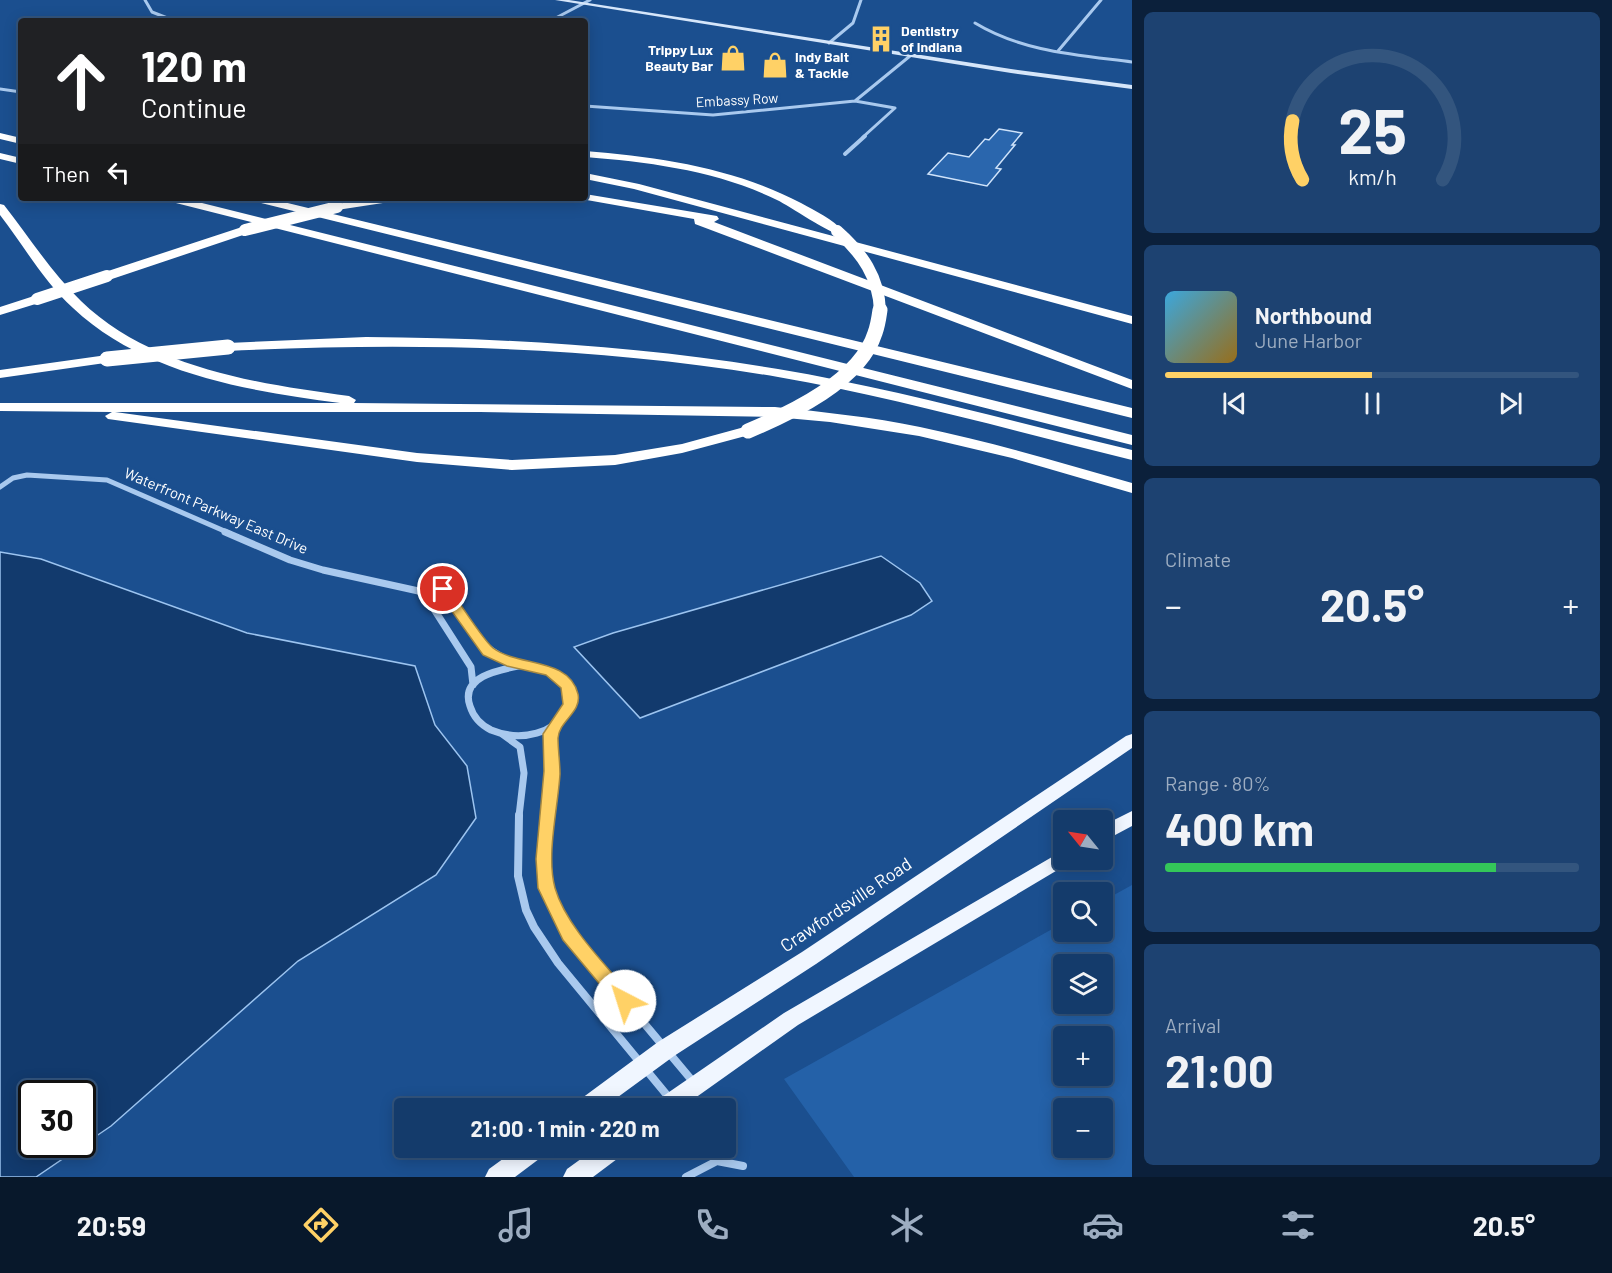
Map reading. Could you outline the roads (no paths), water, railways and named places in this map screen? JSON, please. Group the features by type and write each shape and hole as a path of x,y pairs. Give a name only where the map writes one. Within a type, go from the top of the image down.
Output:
{"highway":[{"path":"0,128 18,132"},
{"path":"0,136 18,140"},
{"path":"0,408 101,415 429,458 505,465 571,464 625,459 695,446 748,431 794,410 834,385 859,361 878,326 880,302 869,266 837,231 787,201 720,176 649,161 588,154"},
{"path":"0,156 18,160"},
{"path":"588,177 635,186 760,219 1132,321"},
{"path":"588,197 696,215 1132,321"},
{"path":"180,201 1132,440"},
{"path":"265,201 1132,412"},
{"path":"0,311 245,230 337,207 376,201"},
{"path":"0,207 77,305 117,336 159,355 224,377 288,391 370,402 480,408"},
{"path":"658,209 732,231 1132,385"},
{"path":"0,374 107,359 228,347 306,343 450,343 541,346 669,357 814,380 913,401 1132,455"},
{"path":"0,408 480,408 765,412 830,417 956,439 1132,488"}],"main road":[{"name":"Crawfordsville Road","path":"599,1098 666,1049 809,958 1132,741"},
{"path":"1113,829 1132,818"},
{"path":"677,1098 839,989 1053,863"},
{"path":"497,1177 522,1158"},
{"path":"575,1177 600,1158"}],"street":[{"path":"145,0 145,5 152,13 166,18"},
{"path":"558,0 1132,92"},
{"path":"556,18 590,0"},
{"path":"830,43 853,23 861,0"},
{"path":"1058,51 1101,0"},
{"path":"975,22 992,34 1007,40 1058,51 1132,62"},
{"path":"855,101 910,56"},
{"path":"1098,85 1132,87"},
{"path":"0,89 18,92"},
{"name":"Embassy Row","path":"588,106 713,115 855,101 895,108 845,154"},
{"name":"Waterfront Parkway East Drive","path":"0,487 14,478 27,476 107,480 296,562 423,592 432,591"},
{"path":"443,589 483,647 497,656 551,671 567,686 571,695 571,705 550,734 552,771 544,851 547,888 570,935 695,1084"},
{"path":"423,592 471,667 473,685 467,702 471,715 487,729 502,734 530,735 557,724"},
{"path":"473,685 491,671 524,665"},
{"path":"502,734 520,747 524,759 516,878 532,924 542,943 642,1066 663,1098"},
{"path":"686,1177 717,1161 743,1166"}],"place":[{"name":"Dentistry of Indiana","path":"881,39"},
{"name":"Trippy Lux Beauty Bar","path":"733,58"},
{"name":"Indy Bait & Tackle","path":"775,65"}]}
